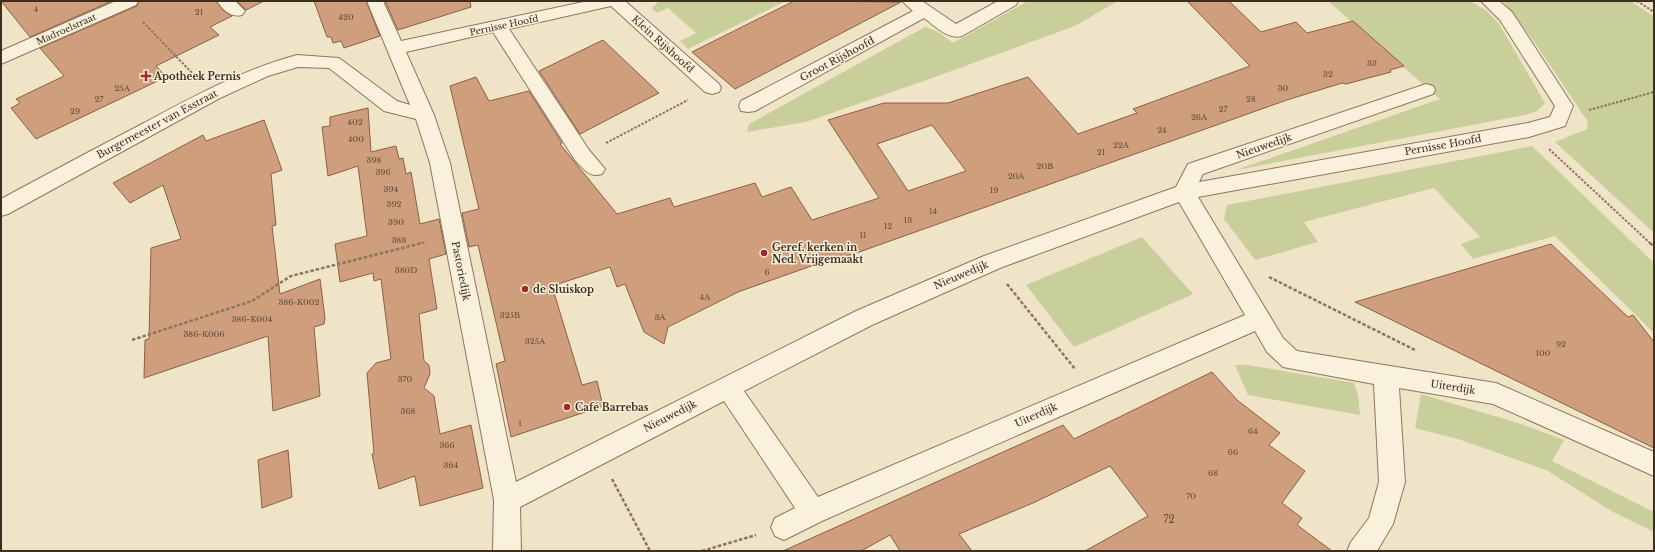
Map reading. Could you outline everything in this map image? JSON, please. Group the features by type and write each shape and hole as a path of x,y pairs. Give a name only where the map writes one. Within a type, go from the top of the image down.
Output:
{"street":[{"name":"Pastoriedijk","path":"375,1 424,115 440,163 507,500 507,551"},
{"name":"Pernisse Hoofd","path":"396,48 613,1"},
{"name":"Klein Rijshoofd","path":"613,1 712,88"},
{"path":"910,1 956,32 1010,1"},
{"name":"Pernisse Hoofd","path":"1184,192 1529,130 1558,121 1564,106 1506,16 1489,1"},
{"name":"Madroelstraat","path":"1,58 127,2"},
{"name":"Groot Rijshoofd","path":"748,106 925,12"},
{"path":"498,26 582,155 595,169"},
{"name":"Burgemeester van Esstraat","path":"1,208 213,94 262,72 297,60 333,62 391,106 424,115"},
{"name":"Nieuwedijk","path":"507,500 864,318 992,262 1184,192 1195,169 1426,90"},
{"name":"Uiterdijk","path":"1184,192 1275,345 1291,360 1386,377 1496,394 1654,464"},
{"name":"Uiterdijk","path":"784,527 813,512 1259,319"},
{"path":"1361,551 1380,524 1392,482 1386,377"},
{"path":"728,387 813,512"}],"path":[{"path":"1637,1 1654,12"},
{"path":"127,2 213,94"},
{"path":"582,155 712,88"},
{"path":"1588,110 1654,92"},
{"path":"1529,130 1654,247"},
{"path":"132,340 252,301 291,276 454,235"},
{"path":"992,262 1009,287 1093,391"},
{"path":"1269,277 1420,353"},
{"path":"599,453 650,551"},
{"path":"702,551 784,527"}],"green space":[{"path":"659,1 786,1 688,49 680,41 696,33 668,8 657,13 652,8"},
{"path":"1028,1 1118,1 1075,26 935,77 806,122 747,132 749,124 925,27 937,31 953,43"},
{"path":"1328,1 1470,1 1487,11 1499,24 1545,103 1537,111 1525,115 1236,170 1440,99"},
{"path":"1503,1 1630,1 1654,16 1654,233 1555,142 1587,129 1588,122 1535,43"},
{"path":"1532,146 1654,263 1654,333 1555,236 1473,259 1461,244 1480,237 1434,188 1304,222 1318,242 1255,260 1224,219 1227,205"},
{"path":"1142,237 1193,294 1074,347 1026,285"},
{"path":"1235,365 1248,365 1354,383 1358,395 1360,415 1248,395"},
{"path":"1421,394 1521,424 1564,440 1552,461 1654,512 1654,532 1613,512 1546,470 1461,440 1415,428"}],"building":[{"path":"1,1 112,1 30,37"},
{"path":"139,1 216,1 224,11 232,16 210,27 219,35 156,66 166,77 36,139 11,108 20,103 16,99 64,76 40,48 137,6"},
{"path":"237,1 264,1 246,10"},
{"path":"314,1 366,1 380,36 344,48 341,41 333,43 331,37 327,37"},
{"path":"385,1 470,1 471,7 398,30"},
{"path":"794,1 901,2 735,89 692,52"},
{"path":"1187,1 1229,1 1261,32 1296,22 1307,33 1353,21 1404,66 1390,70 1391,72 1346,84 1342,83 1287,100 845,257 833,261 831,259 738,292 668,327 664,344 644,332 625,284 617,287 610,267 552,286 582,385 597,381 603,406 511,437 496,364 505,361 478,245 469,247 462,213 479,209 450,86 476,77 489,101 529,91 562,143 560,144 617,214 670,198 674,207 755,183 762,197 791,187 812,220 879,198 828,120 884,103 948,103 1028,77 1078,134 1137,113 1133,109 1250,66","holes":["932,125 966,171 908,191 877,144"]},
{"path":"603,40 659,93 580,134 539,71"},
{"path":"368,108 371,152 396,146 399,159 403,158 406,174 411,172 420,224 439,219 446,254 429,259 437,309 419,314 424,361 429,365 430,374 424,388 434,396 440,434 471,425 483,488 420,506 415,476 379,489 372,454 374,453 367,373 376,363 391,359 381,279 374,281 373,273 340,282 335,244 367,236 358,166 328,176 322,127 330,126 330,117"},
{"path":"264,120 282,170 271,174 276,225 272,226 280,294 320,279 325,318 324,324 314,327 320,396 273,411 268,336 144,378 145,340 149,339 151,248 181,239 163,185 130,203 113,183 203,135 206,141"},
{"path":"1551,244 1628,317 1633,315 1654,342 1654,448 1355,302"},
{"path":"1212,372 1237,400 1280,433 1269,445 1305,471 1282,503 1302,518 1297,525 1332,551 1085,551 1148,516 1110,466 1033,503 959,534 972,551 900,551 890,535 861,551 783,551 1063,425 1074,439"},
{"path":"288,450 292,497 262,508 258,460"}],"place":[{"name":"Apotheek Pernis","path":"146,76"},
{"name":"Geref. kerken in Ned. Vrijgemaakt","path":"764,253"},
{"name":"de Sluiskop","path":"525,289"},
{"name":"Café Barrebas","path":"567,407"}]}
